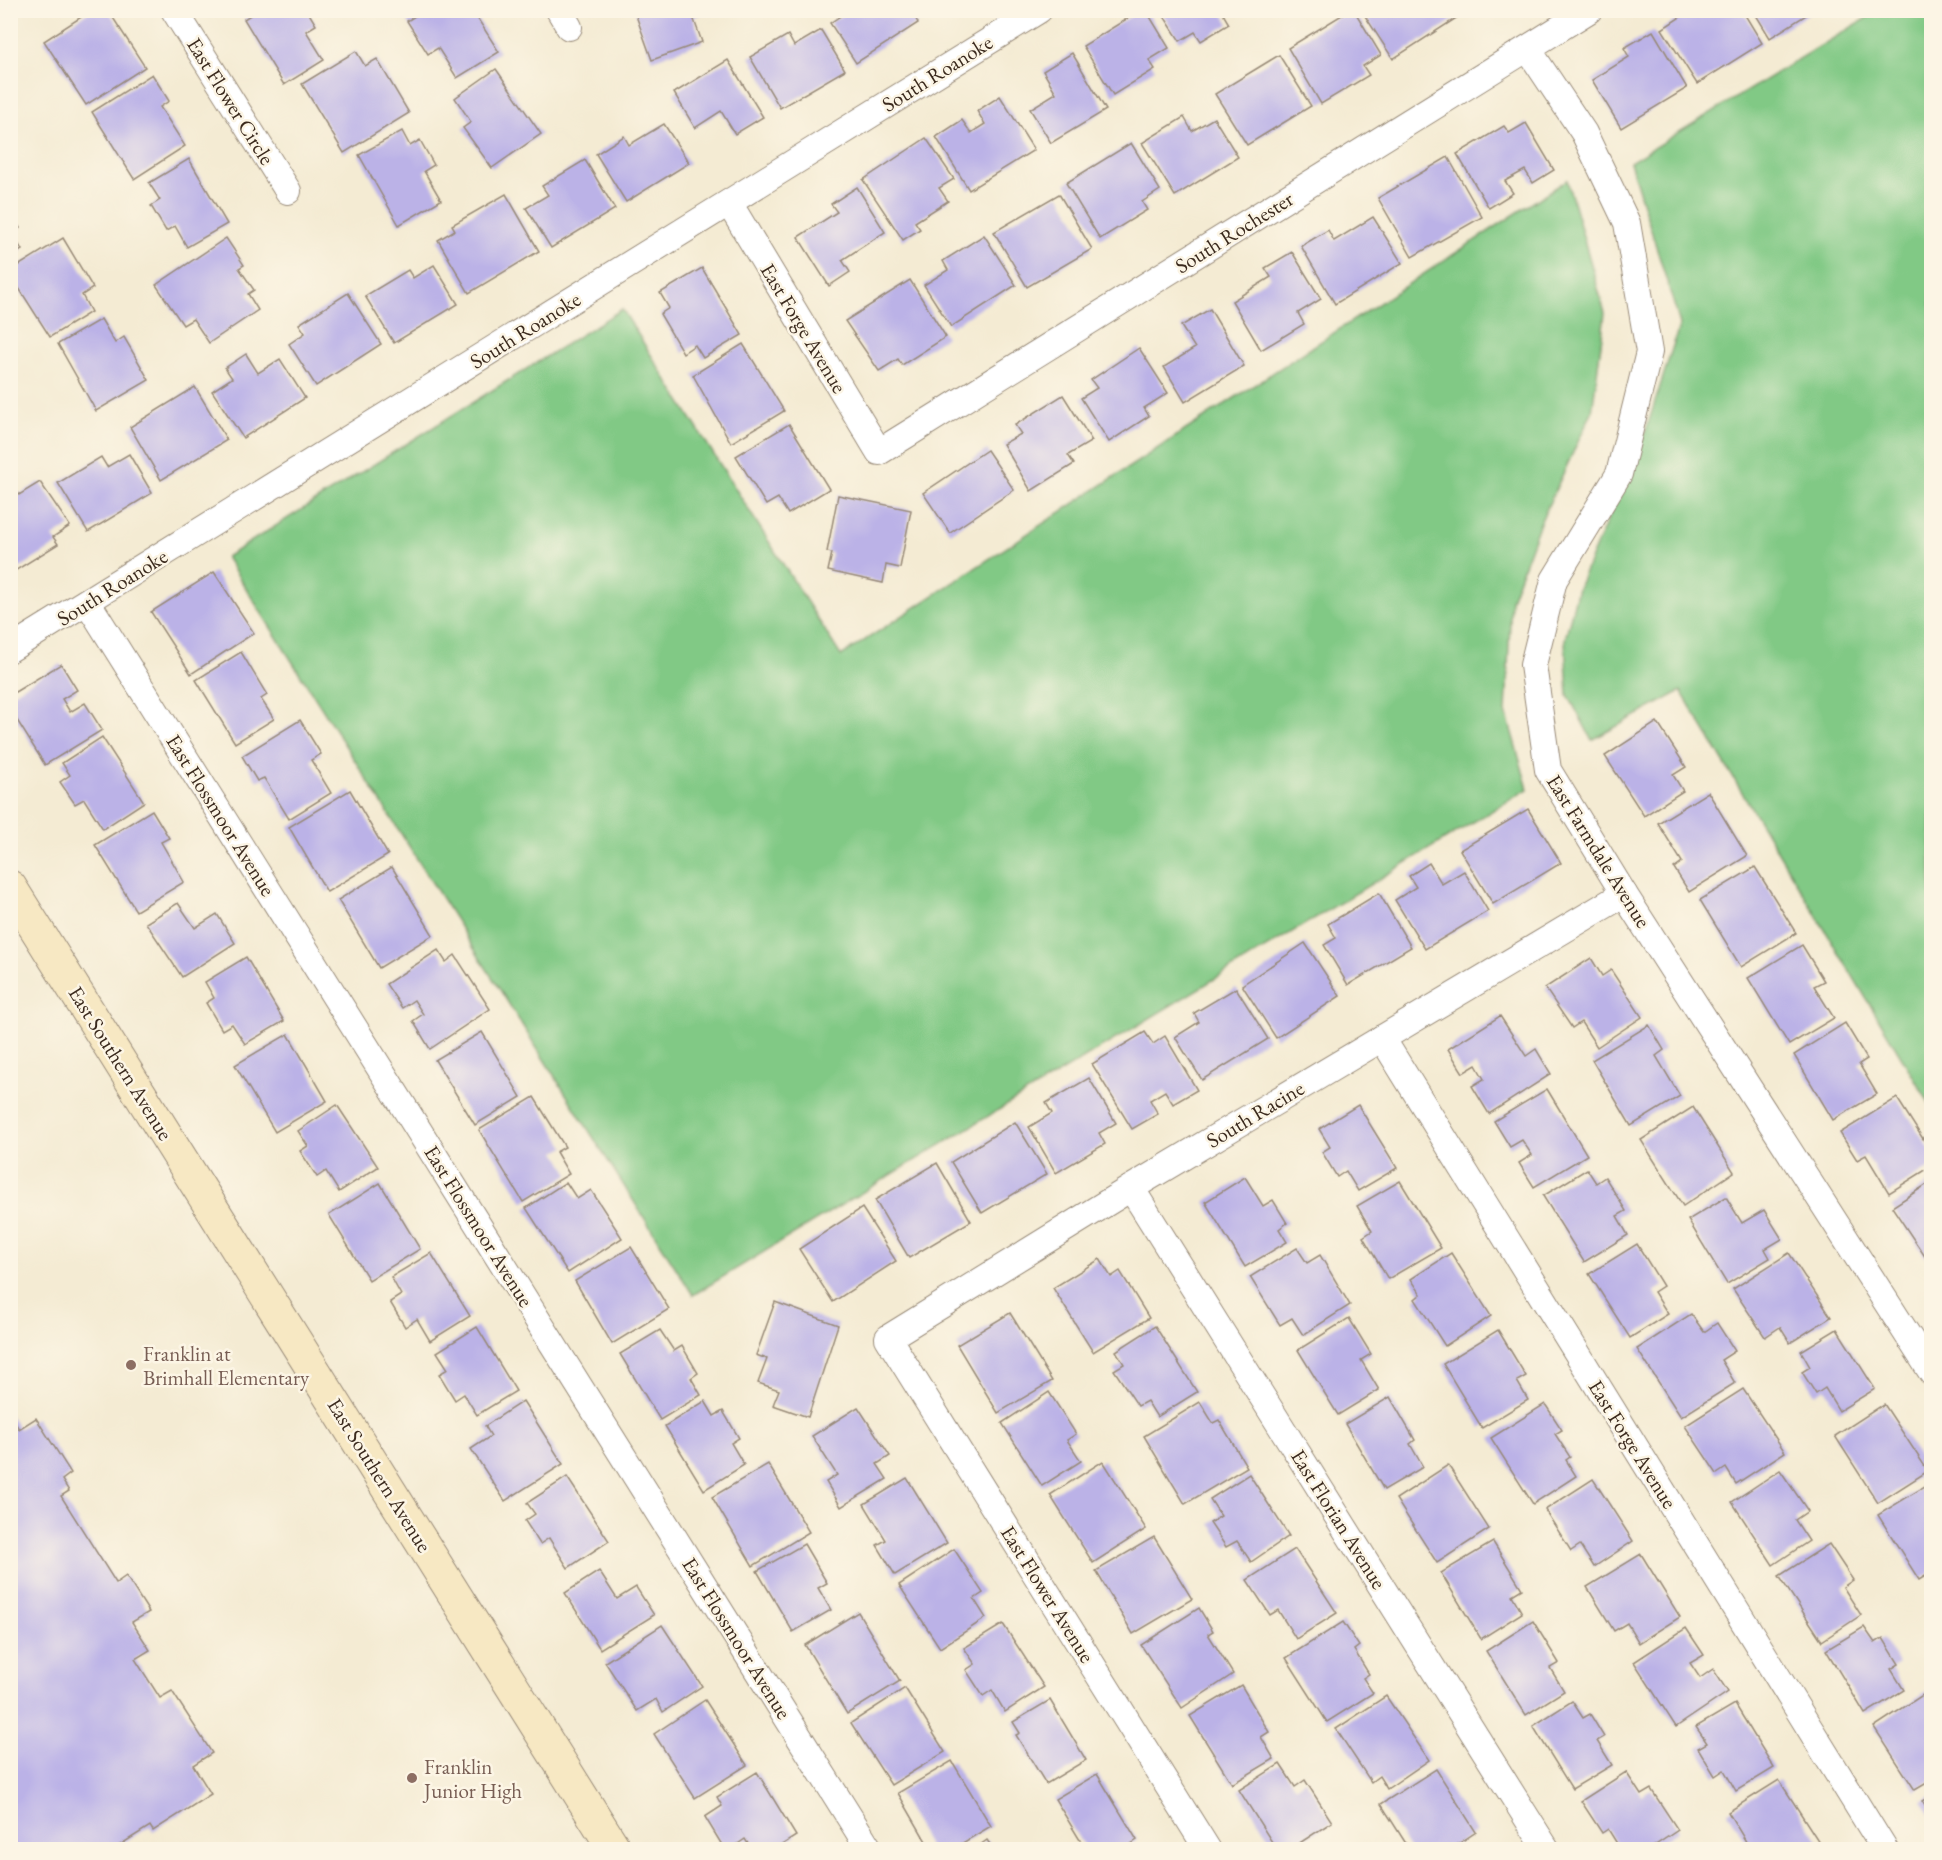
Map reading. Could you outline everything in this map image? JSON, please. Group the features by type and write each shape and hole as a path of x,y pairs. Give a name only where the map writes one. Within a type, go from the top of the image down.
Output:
{"main road":[{"name":"East Southern Avenue","path":"10,887 615,1850"}],"street":[{"name":"East Flower Circle","path":"174,10 288,191"},
{"name":"South Roanoke","path":"10,650 1039,10"},
{"name":"South Rochester","path":"879,452 1588,10"},
{"name":"East Farmdale Avenue","path":"1528,49 1584,133 1627,224 1649,352 1618,474 1554,580 1533,665 1548,770 1624,894 1932,1373"},
{"name":"East Forge Avenue","path":"729,203 879,452"},
{"name":"East Flossmoor Avenue","path":"88,603 870,1850"},
{"name":"South Racine","path":"888,1338 1131,1188 1624,894"},
{"name":"East Forge Avenue","path":"1382,1038 1885,1850"},
{"name":"East Florian Avenue","path":"1131,1188 1547,1850"},
{"name":"East Flower Avenue","path":"888,1338 1208,1850"}],"green space":[{"path":"1878,11 1931,11 1931,1106 1681,691 1592,740 1568,695 1565,639 1578,588 1646,430 1680,324 1630,162"},
{"path":"1567,180 1605,313 1592,412 1539,525 1511,600 1506,712 1528,789 693,1295 226,557 622,309 841,656"}],"building":[{"path":"92,10 108,10 145,67 86,105 44,41"},
{"path":"258,10 307,10 316,25 306,31 324,60 284,85 244,19"},
{"path":"424,10 478,10 474,13 499,52 457,78 438,48 428,54 407,21"},
{"path":"634,10 703,10 704,13 693,17 702,42 652,60"},
{"path":"844,10 911,10 918,23 856,63 830,23 845,13"},
{"path":"1141,10 1146,10 1169,48 1149,60 1155,69 1113,95 1083,46"},
{"path":"1160,10 1229,10 1223,14 1229,24 1201,41 1195,32 1180,41"},
{"path":"1350,10 1354,10 1381,55 1363,66 1369,75 1321,104 1288,48"},
{"path":"1373,10 1455,10 1458,17 1393,59 1365,16"},
{"path":"1691,10 1742,10 1762,43 1697,84 1662,29"},
{"path":"1753,10 1814,10 1770,38"},
{"path":"821,30 845,70 780,108 750,57 788,35 794,46"},
{"path":"1653,31 1687,88 1621,128 1592,80 1629,57 1624,48"},
{"path":"356,51 365,66 377,59 409,113 344,153 302,84"},
{"path":"1072,53 1106,110 1051,143 1030,109 1056,93 1043,71"},
{"path":"1279,55 1311,106 1247,145 1215,94"},
{"path":"728,60 763,117 735,134 721,111 695,128 674,93"},
{"path":"496,69 541,134 492,168 463,128 471,122 455,98"},
{"path":"152,74 169,101 160,107 185,146 134,179 92,112"},
{"path":"1000,96 1034,150 969,190 936,137 962,120 971,133 985,124 977,111"},
{"path":"1184,117 1192,131 1214,118 1238,157 1175,196 1142,143"},
{"path":"1526,123 1554,170 1533,183 1525,170 1505,181 1513,193 1489,208 1457,154 1504,126 1509,133"},
{"path":"664,124 689,163 626,202 596,154 624,136 629,145"},
{"path":"402,131 410,146 420,140 434,165 424,171 441,200 399,225 359,155"},
{"path":"926,138 954,179 939,188 948,201 915,222 920,229 903,240 863,180"},
{"path":"1131,143 1160,190 1142,202 1147,210 1100,239 1066,183"},
{"path":"1448,157 1482,217 1412,257 1378,198"},
{"path":"189,159 227,224 187,247 175,226 166,231 151,206 160,200 149,183"},
{"path":"585,160 615,209 551,248 526,208 548,195 542,186"},
{"path":"857,187 885,232 842,260 850,272 829,286 798,237 837,212 831,204"},
{"path":"506,194 539,251 469,293 438,240 455,230 452,225"},
{"path":"1059,194 1092,249 1027,287 994,232"},
{"path":"10,213 20,228 12,233 22,250 10,257"},
{"path":"1373,217 1402,263 1335,304 1301,246 1328,230 1334,241"},
{"path":"984,235 1016,285 951,327 924,285 948,270 943,261"},
{"path":"63,238 93,288 82,295 91,312 50,337 10,271"},
{"path":"226,238 244,265 239,268 254,290 248,294 258,310 209,343 193,319 183,325 156,285"},
{"path":"1292,252 1321,299 1298,313 1304,324 1261,350 1232,301 1271,277 1265,268"},
{"path":"434,265 458,304 394,343 365,296 408,270 413,278"},
{"path":"702,268 742,335 703,358 695,345 683,353 660,314 669,308 660,293"},
{"path":"910,280 946,337 902,365 898,359 879,371 845,321"},
{"path":"348,293 381,344 316,386 289,344 305,333 299,324"},
{"path":"1210,309 1244,366 1185,402 1164,367 1195,348 1181,326"},
{"path":"101,319 115,343 124,337 149,380 96,411 58,344"},
{"path":"743,344 784,411 731,443 693,375"},
{"path":"1139,348 1168,393 1144,408 1149,416 1109,442 1081,398 1097,388 1091,380"},
{"path":"246,354 258,373 280,359 305,398 243,438 212,391 232,378 225,368"},
{"path":"195,387 227,440 161,480 130,427"},
{"path":"1063,395 1092,441 1068,455 1074,464 1031,491 1003,444 1021,434 1015,425"},
{"path":"789,424 829,489 788,514 778,498 766,505 736,456"},
{"path":"987,450 1014,490 950,533 923,493"},
{"path":"129,454 152,493 88,532 58,483 101,457 107,467"},
{"path":"40,482 70,526 53,537 58,544 10,574 10,488 14,486 19,495"},
{"path":"838,495 911,510 900,568 886,565 883,583 828,571 832,553 827,552"},
{"path":"214,572 254,633 191,674 151,612"},
{"path":"241,652 267,695 261,699 274,719 235,743 196,680"},
{"path":"61,664 77,690 62,699 70,712 85,703 102,730 45,765 10,709 10,695"},
{"path":"300,720 321,754 311,760 331,793 289,819 264,778 257,781 242,756"},
{"path":"1657,722 1686,767 1673,775 1683,791 1644,816 1605,756"},
{"path":"102,737 144,802 103,829 84,799 75,804 60,782 70,775 62,763"},
{"path":"350,790 388,855 327,892 289,827"},
{"path":"1708,792 1747,856 1689,892 1674,868 1682,862 1658,823"},
{"path":"1528,809 1561,863 1493,904 1460,850"},
{"path":"152,810 169,838 161,842 184,882 136,911 95,845"},
{"path":"1429,863 1442,884 1464,871 1488,911 1425,949 1395,900 1416,887 1409,876"},
{"path":"392,867 433,935 379,968 338,900"},
{"path":"1755,867 1796,933 1741,967 1700,900"},
{"path":"1379,893 1411,947 1348,985 1324,945 1336,938 1328,924"},
{"path":"178,903 195,928 217,914 235,943 182,977 146,923"},
{"path":"1305,943 1340,996 1276,1038 1242,985"},
{"path":"1802,945 1824,981 1814,986 1834,1018 1789,1045 1748,978"},
{"path":"438,950 446,962 455,955 490,1009 430,1049 413,1021 423,1014 414,1000 402,1008 386,984"},
{"path":"246,957 284,1021 245,1044 232,1024 222,1030 206,1003 214,998 205,982"},
{"path":"1591,958 1602,976 1611,970 1642,1017 1597,1047 1581,1022 1572,1028 1545,988"},
{"path":"1236,988 1268,1039 1202,1080 1175,1037 1199,1022 1194,1013"},
{"path":"1500,1016 1526,1056 1536,1049 1551,1074 1489,1114 1472,1086 1484,1079 1476,1065 1463,1073 1448,1049"},
{"path":"1845,1023 1867,1059 1859,1064 1877,1094 1833,1120 1794,1055"},
{"path":"1649,1025 1664,1050 1656,1056 1680,1096 1631,1126 1592,1060"},
{"path":"482,1032 521,1097 475,1125 435,1060"},
{"path":"1145,1032 1153,1044 1165,1036 1197,1090 1173,1104 1165,1091 1150,1100 1158,1114 1132,1129 1092,1064"},
{"path":"288,1034 327,1101 275,1132 235,1065"},
{"path":"1089,1078 1116,1123 1099,1133 1105,1144 1056,1173 1029,1127 1052,1113 1046,1103"},
{"path":"1547,1089 1587,1155 1534,1187 1519,1163 1532,1155 1522,1140 1510,1147 1494,1121"},
{"path":"534,1097 565,1147 556,1152 569,1174 523,1202 479,1130"},
{"path":"1897,1098 1932,1153 1932,1166 1889,1193 1866,1155 1857,1160 1840,1133"},
{"path":"337,1105 378,1167 339,1192 326,1171 317,1177 300,1151 308,1146 298,1131"},
{"path":"1358,1105 1397,1168 1358,1191 1346,1171 1337,1177 1322,1152 1330,1147 1319,1129"},
{"path":"1693,1107 1734,1172 1683,1206 1641,1140"},
{"path":"1015,1122 1047,1174 982,1213 951,1162"},
{"path":"937,1163 971,1221 909,1258 875,1200"},
{"path":"1587,1169 1596,1183 1605,1177 1626,1211 1617,1216 1628,1235 1584,1262 1543,1196"},
{"path":"1245,1177 1263,1206 1273,1200 1287,1223 1279,1229 1287,1242 1245,1267 1205,1202"},
{"path":"1400,1181 1441,1248 1388,1279 1363,1237 1372,1231 1357,1206"},
{"path":"1932,1181 1932,1267 1892,1207"},
{"path":"566,1182 577,1199 591,1190 622,1238 568,1273 526,1208"},
{"path":"380,1183 420,1249 369,1280 329,1215"},
{"path":"1726,1197 1742,1223 1764,1210 1782,1239 1765,1249 1770,1258 1727,1284 1688,1220"},
{"path":"862,1208 896,1261 833,1302 799,1249"},
{"path":"1637,1244 1663,1286 1654,1292 1668,1314 1630,1338 1589,1274"},
{"path":"631,1247 669,1309 612,1344 575,1281"},
{"path":"1297,1248 1307,1263 1320,1255 1350,1305 1303,1335 1292,1318 1280,1325 1250,1277"},
{"path":"431,1253 470,1316 430,1341 417,1319 405,1327 390,1302 401,1295 391,1277"},
{"path":"1451,1253 1491,1316 1445,1346 1415,1299 1421,1294 1411,1279"},
{"path":"1789,1253 1831,1317 1790,1343 1780,1327 1765,1337 1733,1289"},
{"path":"1100,1259 1111,1277 1120,1271 1149,1318 1093,1352 1053,1288"},
{"path":"775,1302 838,1325 808,1417 773,1405 779,1390 758,1383 767,1359 756,1355"},
{"path":"1010,1313 1052,1381 998,1413 957,1345"},
{"path":"1691,1314 1704,1332 1717,1323 1735,1351 1721,1360 1735,1383 1681,1417 1637,1349"},
{"path":"1349,1318 1371,1354 1361,1360 1379,1390 1338,1415 1298,1350"},
{"path":"1155,1326 1197,1392 1157,1417 1147,1401 1138,1406 1114,1370 1124,1364 1116,1351"},
{"path":"477,1327 516,1391 477,1415 464,1394 455,1400 439,1374 448,1369 437,1352"},
{"path":"1837,1329 1875,1389 1839,1411 1825,1388 1816,1394 1802,1372 1810,1367 1801,1351"},
{"path":"660,1330 674,1351 682,1346 698,1373 691,1378 701,1395 660,1420 620,1354"},
{"path":"1498,1330 1526,1376 1517,1381 1528,1400 1482,1428 1443,1364"},
{"path":"1743,1389 1785,1452 1736,1484 1726,1468 1717,1474 1685,1426"},
{"path":"1049,1392 1076,1434 1067,1440 1081,1461 1042,1486 1002,1423"},
{"path":"1390,1397 1415,1440 1410,1444 1423,1467 1384,1490 1345,1424"},
{"path":"523,1401 563,1464 505,1501 471,1449 491,1436 485,1426"},
{"path":"705,1401 714,1416 723,1411 739,1438 731,1443 744,1465 704,1490 665,1426"},
{"path":"1200,1402 1213,1423 1219,1420 1247,1467 1185,1504 1144,1436"},
{"path":"1545,1404 1562,1430 1555,1434 1570,1457 1566,1460 1576,1476 1533,1504 1491,1438"},
{"path":"1884,1404 1928,1471 1878,1503 1835,1436"},
{"path":"858,1407 890,1456 877,1464 887,1479 841,1507 826,1482 837,1475 812,1436"},
{"path":"10,1415 19,1429 36,1418 71,1473 62,1480 69,1491 61,1496 116,1583 126,1576 149,1612 132,1622 150,1650 135,1659 160,1698 172,1691 212,1753 193,1765 211,1794 153,1831 150,1826 112,1850 10,1850"},
{"path":"1103,1461 1146,1529 1093,1563 1050,1495"},
{"path":"768,1464 809,1532 753,1566 712,1497"},
{"path":"1448,1465 1489,1529 1437,1563 1396,1499"},
{"path":"1780,1470 1808,1511 1795,1520 1809,1541 1773,1565 1732,1502"},
{"path":"1249,1474 1289,1536 1251,1562 1237,1541 1226,1547 1210,1523 1221,1516 1210,1499"},
{"path":"567,1477 609,1541 568,1568 549,1538 540,1544 525,1521 535,1514 527,1503"},
{"path":"907,1478 947,1543 895,1575 877,1545 886,1540 864,1504"},
{"path":"1593,1479 1633,1541 1594,1567 1580,1545 1571,1551 1545,1510"},
{"path":"1932,1482 1932,1572 1919,1580 1878,1515"},
{"path":"1154,1537 1192,1599 1133,1634 1096,1571"},
{"path":"1493,1542 1522,1589 1512,1595 1522,1613 1481,1639 1441,1573"},
{"path":"804,1544 827,1583 818,1588 831,1610 793,1632 757,1571"},
{"path":"1829,1544 1853,1580 1843,1587 1861,1615 1822,1641 1779,1576"},
{"path":"954,1549 983,1593 974,1599 986,1618 940,1648 899,1585"},
{"path":"1295,1549 1337,1613 1296,1639 1278,1610 1270,1615 1247,1580"},
{"path":"1641,1554 1680,1617 1639,1643 1627,1623 1614,1631 1587,1587"},
{"path":"599,1571 617,1599 636,1587 654,1615 600,1649 565,1593"},
{"path":"1199,1608 1213,1631 1208,1634 1233,1674 1182,1708 1141,1645"},
{"path":"858,1612 900,1681 847,1714 805,1645"},
{"path":"1533,1621 1559,1663 1550,1668 1564,1691 1526,1715 1486,1651"},
{"path":"1343,1622 1359,1646 1354,1650 1369,1674 1363,1678 1373,1693 1327,1722 1286,1658"},
{"path":"1003,1624 1044,1687 1005,1712 992,1690 983,1696 966,1670 975,1664 964,1648"},
{"path":"662,1625 702,1686 663,1712 656,1699 637,1711 605,1662"},
{"path":"1864,1627 1875,1643 1883,1638 1899,1664 1891,1669 1904,1690 1865,1714 1826,1650"},
{"path":"1686,1628 1704,1655 1690,1663 1700,1678 1713,1669 1728,1692 1676,1727 1634,1662"},
{"path":"1241,1685 1269,1732 1261,1737 1274,1759 1232,1784 1190,1716"},
{"path":"905,1688 945,1752 891,1785 851,1723"},
{"path":"1927,1692 1932,1699 1932,1780 1915,1790 1874,1727"},
{"path":"1386,1696 1429,1760 1387,1789 1379,1776 1371,1782 1336,1729"},
{"path":"705,1700 747,1765 695,1798 654,1734"},
{"path":"1050,1700 1086,1760 1046,1784 1016,1735 1020,1733 1013,1722"},
{"path":"1572,1701 1583,1718 1590,1714 1604,1737 1597,1741 1612,1765 1572,1789 1533,1726"},
{"path":"1735,1704 1774,1768 1736,1791 1724,1770 1715,1776 1698,1748 1707,1743 1696,1727"},
{"path":"952,1761 991,1826 951,1850 931,1850 898,1793"},
{"path":"1280,1764 1295,1787 1305,1780 1332,1822 1289,1850 1277,1850 1239,1790"},
{"path":"1436,1769 1476,1832 1449,1850 1410,1850 1381,1804"},
{"path":"757,1772 796,1836 774,1850 752,1850 745,1839 729,1850 725,1850 705,1817 722,1806 717,1797"},
{"path":"1626,1772 1641,1795 1651,1789 1678,1830 1648,1850 1621,1850 1608,1829 1602,1833 1581,1801"},
{"path":"1097,1774 1137,1840 1122,1850 1086,1850 1055,1799"},
{"path":"1779,1780 1821,1845 1814,1850 1751,1850 1728,1812"},
{"path":"1932,1795 1932,1817 1922,1801"},
{"path":"987,1840 994,1850 973,1850"}],"place":[{"name":"Franklin at Brimhall Elementary","path":"131,1365"},
{"name":"Franklin Junior High","path":"412,1778"}]}
